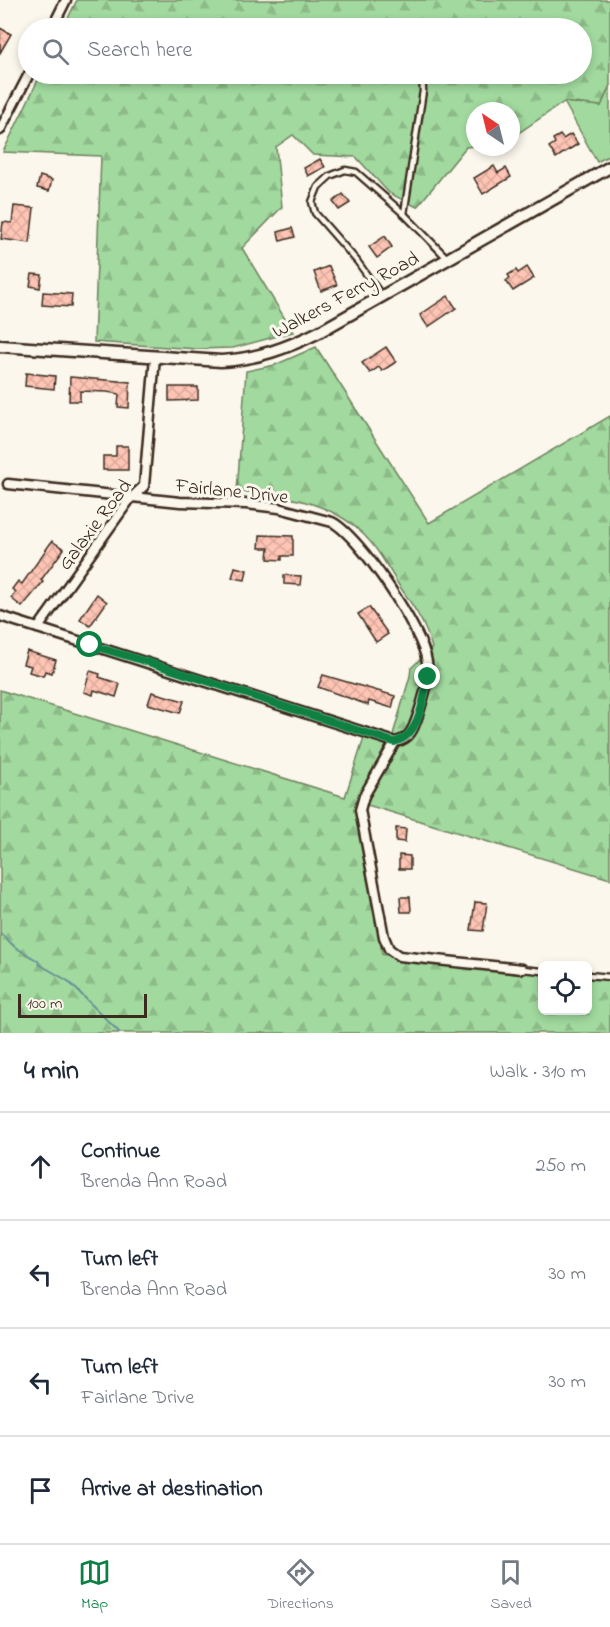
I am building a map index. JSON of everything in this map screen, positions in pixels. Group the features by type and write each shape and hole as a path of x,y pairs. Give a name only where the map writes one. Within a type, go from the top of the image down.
{"street":[{"path":"57,18 66,0"},
{"path":"0,130 24,84"},
{"name":"Walkers Ferry Road","path":"0,346 221,361 256,357 274,352 319,332 610,167"},
{"name":"Galaxie Road","path":"38,628 108,529 142,489 145,481 155,357"},
{"name":"Fairlane Drive","path":"8,484 180,502 246,504 279,508 340,526 364,552 401,604 423,647 428,677 410,735 402,741 394,742 364,796 360,810 384,937 389,949 399,956 522,969"},
{"path":"0,616 394,742"}],"lane":[{"path":"404,214 423,84"},
{"path":"382,297 357,261 315,213 312,202 318,187 330,176 345,170 356,172 404,214 448,259"},
{"path":"522,969 538,971"},
{"path":"592,975 610,977"}],"green space":[{"path":"77,0 610,0 610,85 601,106 564,102 520,132 520,102 466,102 466,147 417,207 389,193 356,157 313,155 293,135 276,147 282,207 242,248 293,332 233,348 197,349 94,342 101,156 3,152 36,84 592,84 592,18 68,18"},
{"path":"610,85 610,155 597,162 564,102 601,106"},
{"path":"316,347 429,523 610,416 610,879 361,803 382,954 448,966 538,971 538,1015 592,1015 592,974 610,975 610,1033 0,1033 0,690 345,797 364,738 390,745 411,668 432,648 422,622 382,558 364,535 351,524 337,514 305,502 237,491 246,371 275,365"}],"building":[{"path":"0,28 11,34 0,53"},
{"path":"571,134 578,144 556,158 549,147 555,143 553,139 560,135 563,139"},
{"path":"320,159 325,167 308,176 304,168"},
{"path":"494,166 498,173 506,168 511,177 483,194 474,178"},
{"path":"40,176 52,180 49,191 37,188"},
{"path":"343,194 350,203 339,210 333,202"},
{"path":"14,206 34,208 30,243 1,239 3,222 12,223"},
{"path":"292,228 295,237 280,241 278,232"},
{"path":"385,236 392,247 377,258 369,247"},
{"path":"329,266 337,285 321,291 314,272"},
{"path":"527,267 534,278 513,291 506,281 510,278 508,275 516,270 518,273"},
{"path":"32,274 42,275 40,288 30,286"},
{"path":"43,292 72,294 71,307 42,305"},
{"path":"448,296 456,308 428,327 420,315"},
{"path":"386,347 396,362 382,371 379,367 370,373 362,363"},
{"path":"26,373 55,376 54,389 25,386"},
{"path":"70,377 130,382 129,408 118,407 119,394 107,392 80,391 80,401 69,401"},
{"path":"169,387 198,387 198,400 169,401"},
{"path":"116,446 128,446 128,470 103,470 103,456 116,456"},
{"path":"260,535 293,536 293,556 282,556 282,560 268,559 269,548 259,548"},
{"path":"52,541 64,549 41,580 43,582 22,607 11,598 16,592 12,589 18,581 22,584"},
{"path":"235,567 247,570 245,580 232,578"},
{"path":"284,575 301,576 300,585 284,584"},
{"path":"97,594 107,602 90,626 80,619"},
{"path":"369,607 388,634 376,642 358,614"},
{"path":"27,651 56,660 52,673 45,671 43,676 29,672 31,666 23,664"},
{"path":"90,671 100,674 99,677 120,684 116,697 94,690 93,695 84,692"},
{"path":"323,675 395,696 392,708 369,701 368,705 318,687"},
{"path":"152,692 184,701 180,713 148,704"},
{"path":"396,828 406,829 405,842 396,841"},
{"path":"399,855 410,856 410,869 399,869"},
{"path":"400,897 410,897 411,912 401,912"},
{"path":"475,902 487,903 483,931 471,930"}],"waterway":[{"path":"0,933 39,964 68,981 120,1033"}],"route":[{"path":"90,645 394,742 402,741 410,735 423,700 428,677"}]}
